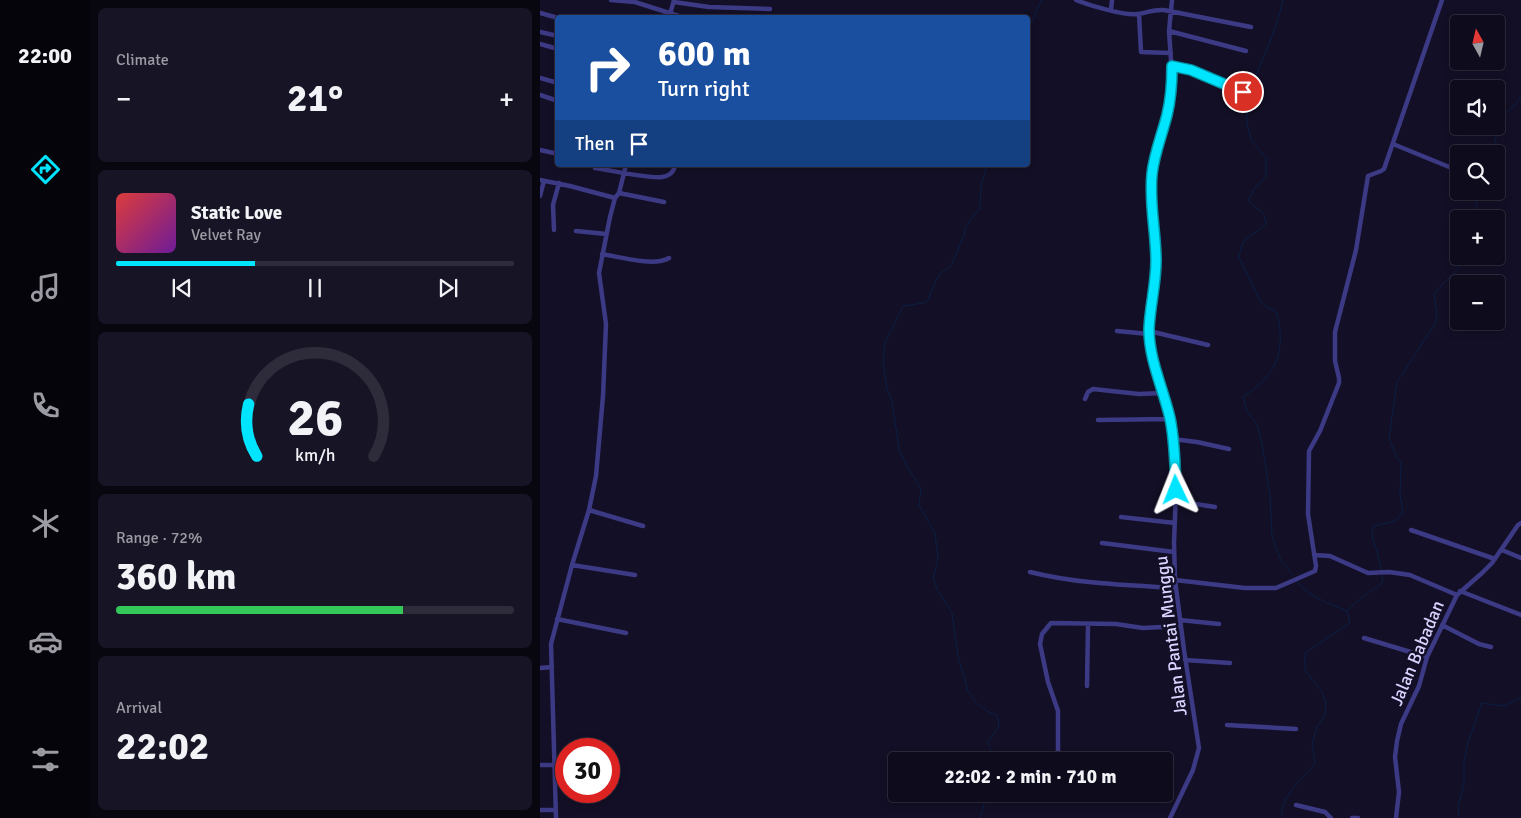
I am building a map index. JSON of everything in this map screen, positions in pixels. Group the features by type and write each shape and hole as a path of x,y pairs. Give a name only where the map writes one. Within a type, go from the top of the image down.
{"street":[{"path":"611,0 636,2 668,15"},
{"path":"1076,0 1091,2 1110,10 1127,13 1139,14 1154,9 1251,27"},
{"path":"1110,10 1112,0"},
{"name":"Jalan Pantai Munggu","path":"1170,818 1193,770 1199,748 1175,580 1176,502 1173,439 1170,419 1152,357 1149,332 1156,264 1152,174 1168,114 1171,93 1172,66 1169,31 1172,0"},
{"path":"1175,580 1245,588 1276,588 1315,571 1316,566 1308,514 1309,451 1320,431 1339,383 1335,361 1335,332 1356,250 1368,176 1383,170 1442,0"},
{"path":"670,15 674,1 695,6 770,9"},
{"path":"540,13 555,17"},
{"path":"1139,14 1142,52 1171,53"},
{"path":"1169,31 1246,51"},
{"path":"540,32 555,35"},
{"path":"540,44 555,48"},
{"path":"1172,66 1191,70 1243,92"},
{"path":"540,78 555,82"},
{"path":"540,95 555,100"},
{"path":"1393,144 1450,167"},
{"path":"540,150 555,153"},
{"path":"556,818 551,642 589,510 596,476 603,396 606,324 600,273 606,234 625,167"},
{"path":"596,168 659,178 670,174 675,167"},
{"path":"540,196 542,180 615,198"},
{"path":"554,230 553,205 559,183"},
{"path":"619,192 664,202"},
{"path":"576,231 606,234"},
{"path":"602,254 653,262 669,258"},
{"path":"1117,330 1149,332 1208,345"},
{"path":"1085,399 1088,392 1093,389 1139,394 1163,393"},
{"path":"1098,420 1170,419"},
{"path":"1173,439 1230,449"},
{"path":"1176,502 1215,507"},
{"path":"589,510 643,526"},
{"path":"1121,518 1175,522"},
{"name":"Jalan Babadan","path":"1396,818 1399,792 1395,757 1397,741 1401,724 1419,686 1427,657 1458,593 1482,574 1521,523"},
{"path":"1411,530 1495,559"},
{"path":"1102,543 1174,552"},
{"path":"1502,550 1521,558"},
{"path":"1314,555 1330,556 1368,573 1389,572 1410,576 1521,615"},
{"path":"572,565 635,575"},
{"path":"1030,572 1059,580 1176,588"},
{"path":"557,619 626,632"},
{"path":"1058,752 1058,711 1048,682 1040,640 1042,634 1053,622 1088,625 1116,624 1143,628 1180,623 1219,624"},
{"path":"1087,686 1088,625"},
{"path":"1442,625 1480,644 1491,647"},
{"path":"1364,638 1427,657"},
{"path":"1185,660 1230,663"},
{"path":"540,668 552,668"},
{"path":"1227,725 1296,729"},
{"path":"540,765 554,765"},
{"path":"1296,805 1326,812 1331,818"},
{"path":"540,810 556,810"},
{"path":"1352,818 1358,818"}],"waterway":[{"path":"1030,25 1041,0"},
{"path":"1283,0 1276,26 1250,91 1247,109 1247,124 1251,140 1266,157 1266,176 1254,189 1248,201 1264,214 1266,224 1243,242 1239,257 1261,303 1277,313 1280,327 1279,351 1271,371 1264,380 1243,397 1247,412 1257,424 1262,444 1270,495 1272,536 1281,561 1293,575"},
{"path":"1496,145 1495,141 1503,116 1516,104 1521,96"},
{"path":"986,167 981,185 980,208 966,226 951,266 942,272 936,280 928,300 924,303 903,306 885,343 883,361 887,389 892,401 899,449 921,489 919,505 935,533 938,559 933,578 938,591 952,613 958,656 968,691 976,703 996,715 998,719 999,727 988,742 991,752"},
{"path":"1476,210 1477,200"},
{"path":"1347,611 1363,596 1381,584 1383,580 1373,537 1374,526 1395,521 1403,512 1400,495 1401,463 1389,438 1397,382 1435,324 1437,315 1434,293 1460,265"},
{"path":"1282,818 1282,810 1288,795 1315,764 1312,744 1317,727 1325,715 1326,703 1322,692 1305,670 1305,653 1350,623 1347,611 1307,592 1297,581"},
{"path":"1459,818 1458,806 1464,785 1464,763 1468,742 1482,703 1504,706 1521,697"},
{"path":"980,818 985,802"}],"route":[{"path":"1176,490 1170,418 1152,357 1150,338 1150,310 1156,264 1152,174 1168,114 1172,66 1191,70 1243,92"}]}
